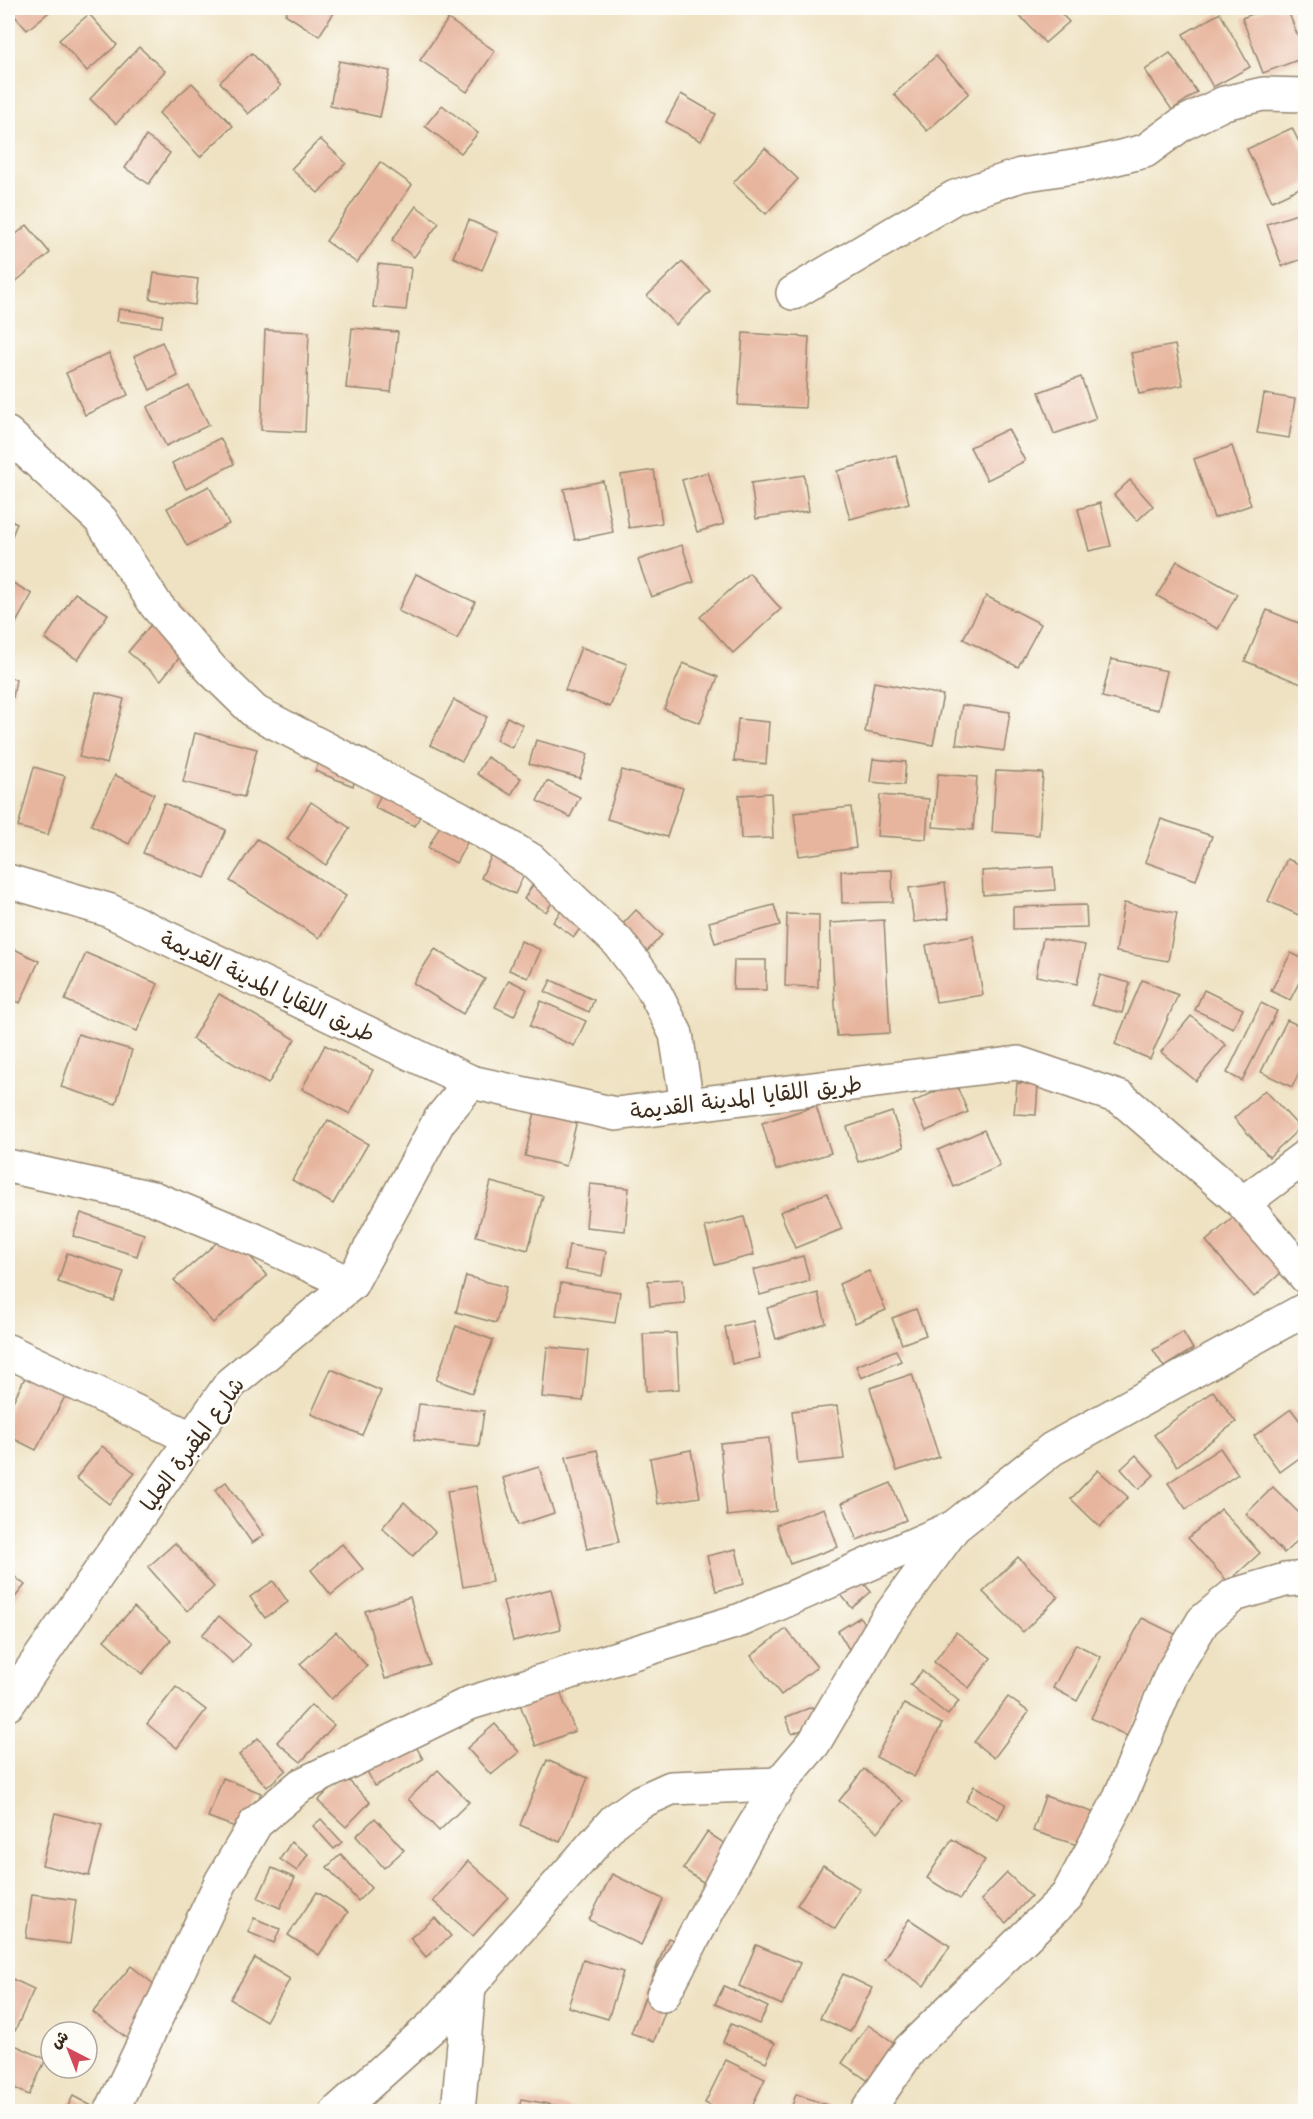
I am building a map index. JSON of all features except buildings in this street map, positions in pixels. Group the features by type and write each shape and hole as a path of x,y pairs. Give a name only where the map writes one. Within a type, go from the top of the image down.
{"street":[{"path":"794,293 955,197 1021,175 1092,164 1145,152 1182,124 1224,103 1263,94 1305,95"},
{"path":"8,434 101,520 156,605 212,670 255,712 460,818 531,860 618,942 652,987 676,1034 687,1104"},
{"name":"طريق اللقايا المدينة القديمة","path":"8,881 108,910 471,1082 616,1114 1018,1063 1121,1098 1243,1203 1305,1277"},
{"name":"شارع المقبرة العليا","path":"8,1704 231,1383 351,1284 440,1121 471,1082"},
{"path":"1243,1203 1305,1156"},
{"path":"8,1166 153,1198 255,1240 351,1284"},
{"path":"111,2112 221,1882 256,1823 301,1785 470,1703 741,1620 954,1527 1052,1449 1305,1309"},
{"path":"8,1351 193,1439"},
{"path":"663,1995 746,1839 779,1784 814,1743 885,1622 954,1527"},
{"path":"867,2112 910,2049 1066,1896 1118,1802 1172,1673 1203,1621 1234,1595 1285,1580 1305,1578"},
{"path":"337,2112 437,2022 615,1820 640,1802 671,1788 779,1784"},
{"path":"458,2112 469,1987"}]}
